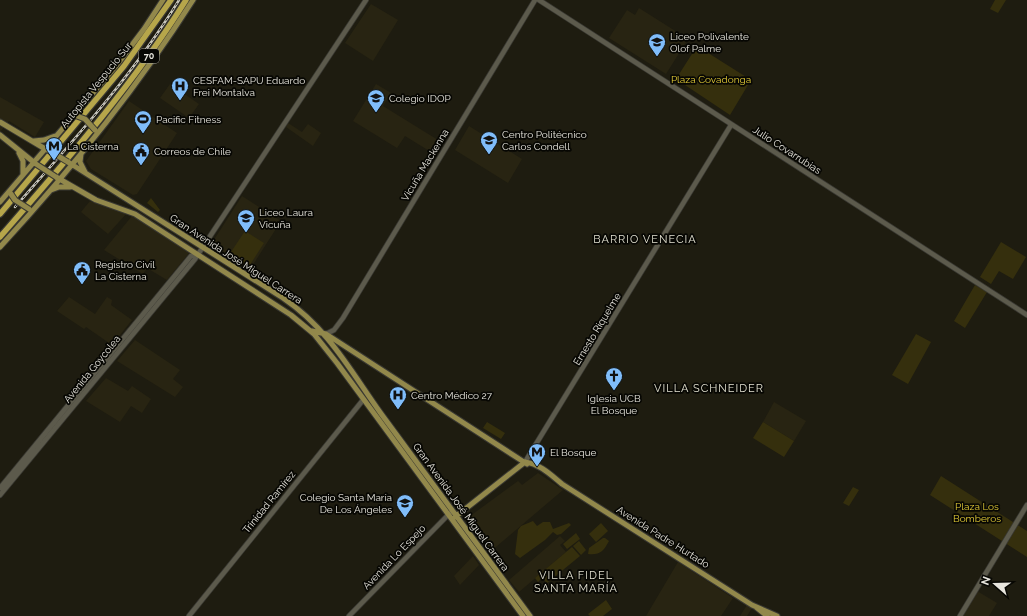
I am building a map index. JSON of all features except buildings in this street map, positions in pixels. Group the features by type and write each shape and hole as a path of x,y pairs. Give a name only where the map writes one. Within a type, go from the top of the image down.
{"highway":[{"name":"Autopista Vespucio Sur","path":"0,214 124,66 171,0"},
{"name":"70","path":"0,237 122,91 159,41 186,0"}],"main road":[{"path":"0,202 11,192 23,175 35,164 56,136 128,50 163,0"},
{"path":"0,247 50,190 57,178 81,154 95,137 155,58 193,0"},
{"path":"74,116 85,119 95,130 95,137"},
{"name":"Gran Avenida José Miguel Carrera","path":"0,122 47,149 290,302 326,334 372,400 530,616"},
{"name":"Gran Avenida José Miguel Carrera","path":"0,135 35,164 71,187 96,200 135,214 291,315 309,330 324,346 522,616"},
{"path":"32,141 44,140 56,136"},
{"path":"16,149 23,161 23,175"},
{"path":"81,154 81,164 87,174"},
{"path":"50,190 59,187 71,187"},
{"path":"11,192 15,200 29,209 35,208"},
{"path":"309,330 326,334"},
{"name":"Avenida Padre Hurtado","path":"326,334 525,462 532,463 549,473 560,482 756,607 767,616"},
{"path":"363,400 372,400"},
{"name":"Ernesto Riquelme","path":"452,520 525,462"},
{"name":"Avenida Padre Hurtado","path":"756,607 777,616"}],"street":[{"name":"Avenida Goycolea","path":"0,495 195,258 366,0"},
{"name":"Vicuña Mackenna","path":"326,334 334,330 343,318 535,0"},
{"name":"Julio Covarrubias","path":"539,0 1027,315"},
{"name":"Ernesto Riquelme","path":"525,462 731,125"},
{"name":"Avenida Goycolea","path":"0,488 191,256 197,254"},
{"name":"Trinidad Ramírez","path":"189,616 363,400"},
{"path":"960,616 1027,505"},
{"name":"Avenida Lo Espejo","path":"349,616 453,510"}],"shaded area":[{"path":"371,4 398,20 373,61 345,43"},
{"name":"Liceo Polivalente Olof Palme","path":"639,8 688,39 666,74 609,38 627,10 635,15"},
{"name":"CESFAM-SAPU Eduardo Frei Montalva","path":"170,84 199,104 189,118 160,98"},
{"name":"Colegio IDOP","path":"376,84 391,93 383,106 438,140 431,152 405,136 397,148 353,121"},
{"path":"0,97 44,122 35,137 9,121 0,132"},
{"path":"129,101 177,133 137,194 133,195 91,169 86,161"},
{"path":"288,123 302,132 308,124 321,133 313,146 286,127"},
{"name":"Centro Politécnico Carlos Condell","path":"469,126 522,159 508,183 455,150"},
{"name":"Liceo Laura Vicuña","path":"242,196 281,221 249,271 210,246"},
{"path":"90,201 127,213 108,234 81,212"},
{"path":"132,216 190,252 167,280 147,268 143,274 104,250"},
{"path":"69,297 95,314 107,297 112,300 111,305 132,320 112,345 86,327 84,329 57,311"},
{"path":"135,340 180,370 173,379 183,387 175,397 117,361"},
{"path":"106,378 128,391 132,386 151,399 142,413 131,406 120,422 86,401"},
{"path":"774,402 806,421 794,441 763,422"},
{"path":"538,473 563,490 490,552 466,519 518,481 522,485"},
{"path":"560,536 565,541 560,545 566,552 519,592 509,580"},
{"path":"473,556 479,565 460,585 454,576"},
{"path":"678,562 733,598 721,616 646,616"},
{"path":"977,591 997,603 989,616 962,616"},
{"path":"747,605 752,608 747,616 740,616"}],"green space":[{"path":"995,0 1006,0 998,13 990,9"},
{"name":"Plaza Covadonga","path":"697,46 751,80 730,115 676,79"},
{"path":"151,198 160,210 158,212 147,203"},
{"path":"245,231 264,243 248,268 229,255"},
{"path":"1001,242 1026,257 1013,279 999,271 991,284 980,277"},
{"path":"975,285 987,292 965,328 954,321"},
{"path":"916,334 931,342 908,384 892,375"},
{"path":"487,422 505,433 501,439 483,428"},
{"path":"763,422 794,441 784,457 753,438"},
{"name":"Plaza Los Bomberos","path":"941,476 1027,531 1027,557 930,495"},
{"path":"853,487 859,490 849,506 843,503"},
{"path":"533,521 537,526 543,522 550,522 553,529 569,523 571,525 561,534 557,535 553,532 545,540 520,558 515,554 518,530 521,526"},
{"path":"601,523 608,531 596,542 589,534"},
{"path":"576,533 580,539 567,549 563,544"},
{"path":"603,538 609,541 605,548 596,554 588,554 589,548"},
{"path":"579,541 586,550 581,555 573,546"},
{"path":"572,547 580,556 547,583 542,578 538,582 535,578"},
{"path":"606,600 612,609 603,616 590,616 588,614"}],"railway":[{"path":"15,207 102,107 142,55 179,0"}],"place":[{"name":"Liceo Polivalente Olof Palme","path":"657,57"},
{"name":"CESFAM-SAPU Eduardo Frei Montalva","path":"180,101"},
{"name":"Colegio IDOP","path":"376,113"},
{"name":"Pacific Fitness","path":"143,134"},
{"name":"Centro Politécnico Carlos Condell","path":"489,155"},
{"name":"La Cisterna","path":"54,161"},
{"name":"Correos de Chile","path":"141,166"},
{"name":"Liceo Laura Vicuña","path":"246,233"},
{"name":"Registro Civil La Cisterna","path":"82,285"},
{"name":"Iglesia UCB El Bosque","path":"614,391"},
{"name":"Centro Médico 27","path":"398,410"},
{"name":"El Bosque","path":"537,467"},
{"name":"Colegio Santa María De Los Ángeles","path":"405,518"}],"district":[{"name":"BARRIO VENECIA","path":"645,239"},
{"name":"VILLA SCHNEIDER","path":"709,388"},
{"name":"VILLA FIDEL SANTA MARÍA","path":"576,581"}]}
